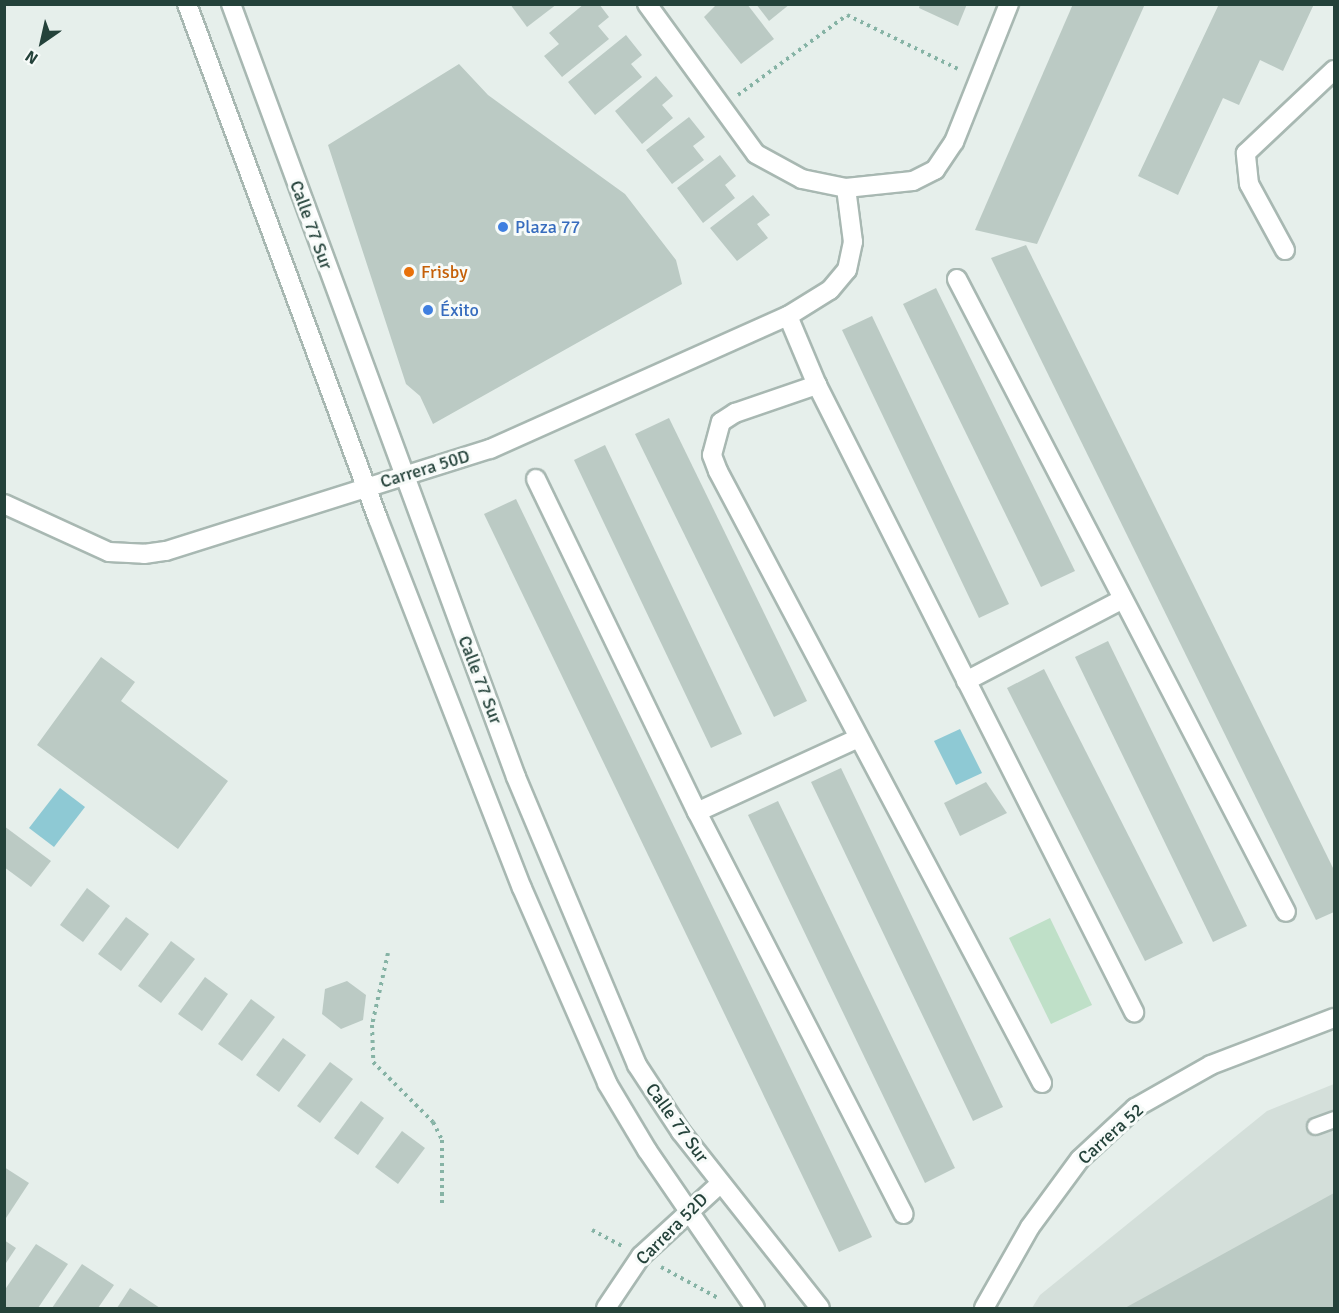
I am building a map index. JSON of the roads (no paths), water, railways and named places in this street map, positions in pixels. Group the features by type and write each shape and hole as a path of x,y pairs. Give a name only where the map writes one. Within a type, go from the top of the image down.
{"street":[{"name":"Calle 77 Sur","path":"188,4 366,487 522,888 607,1083 688,1210 755,1308"},
{"name":"Calle 77 Sur","path":"231,4 516,777 637,1065 721,1183 820,1308"},
{"path":"647,4 720,108 756,154 780,170 846,188 913,181 935,170 954,142 981,80 1009,4"},
{"path":"1284,250 1249,184 1246,153 1335,70"},
{"name":"Carrera 50D","path":"4,504 109,552 144,554 166,551 490,449 788,316 830,290 847,270 853,242 846,188"},
{"path":"957,279 1067,484 1121,600 1286,912"},
{"path":"788,316 817,385 1134,1012"},
{"path":"817,385 735,413 721,422 712,454 1042,1083"},
{"path":"536,479 698,812 904,1214"},
{"path":"966,681 1121,600"},
{"path":"698,812 859,738"},
{"name":"Carrera 52","path":"984,1308 1030,1227 1080,1159 1135,1108 1211,1065 1335,1018"},
{"name":"Carrera 52D","path":"606,1308 641,1256 688,1210 721,1183"}],"lane":[{"path":"1315,1126 1335,1119"}],"water":[{"path":"960,729 982,773 956,785 934,741"},
{"path":"60,788 85,807 54,847 29,828"}],"place":[{"name":"Plaza 77","path":"503,227"},
{"name":"Frisby","path":"409,272"},
{"name":"Éxito","path":"428,310"}]}
